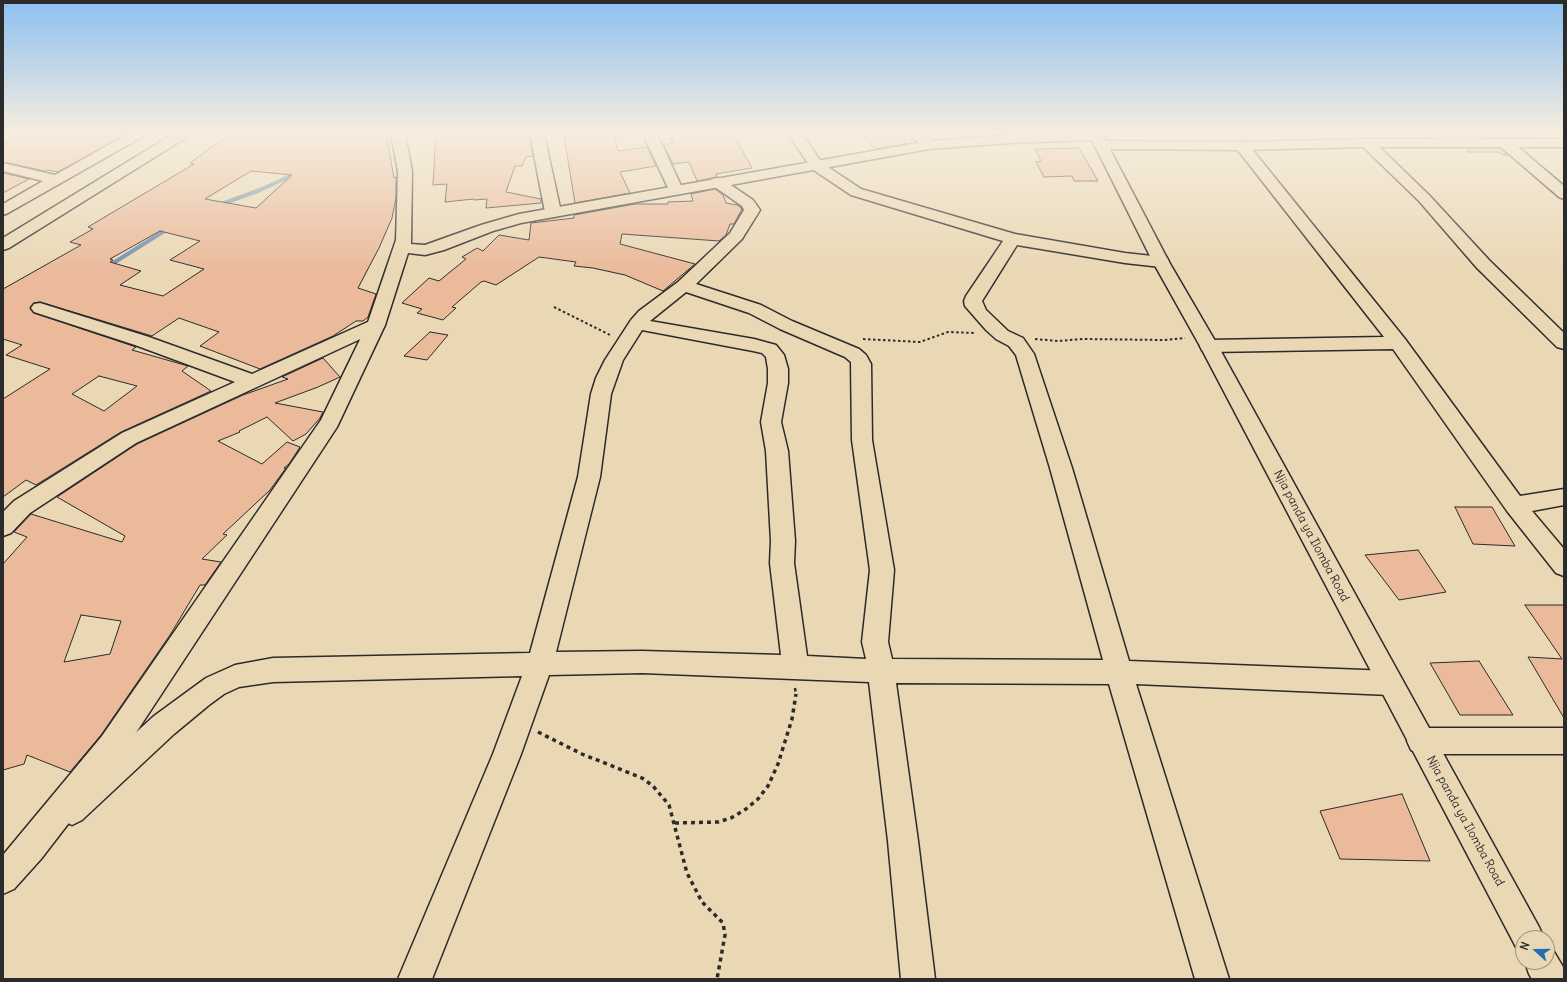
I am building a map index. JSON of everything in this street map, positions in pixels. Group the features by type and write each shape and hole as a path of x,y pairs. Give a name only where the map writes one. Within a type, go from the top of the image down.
{"main road":[{"path":"3,210 53,180"},
{"path":"3,245 108,180"},
{"path":"3,878 30,848 112,745 330,422 376,325 402,248 405,180"},
{"path":"546,180 553,212"},
{"path":"671,180 676,190"},
{"path":"402,248 425,250 438,247 502,223 553,212 730,180"},
{"path":"837,180 856,192 1013,239 1125,258 1161,262"},
{"name":"Njia panda ya Ilomba Road","path":"1119,180 1161,262 1206,342 1524,930"},
{"path":"1269,180 1398,343 1515,506 1564,566"},
{"path":"1405,180 1424,198 1483,264 1564,343"},
{"path":"1548,180 1564,194"},
{"path":"415,979 451,894 519,723 540,664 589,477 601,394 606,378 631,333 646,315 684,286 736,236 752,210 748,203 717,182"},
{"path":"1013,239 973,301 980,314 1025,354 1061,468 1119,672 1212,979"},
{"path":"684,286 755,310 852,353 858,359 862,370 862,440 882,570 881,592 874,635 881,671 918,979"},
{"path":"40,308 142,341 252,381"},
{"path":"3,527 12,504 129,438 376,325"},
{"path":"631,333 754,345 769,349 775,355 778,368 778,383 771,422 777,451 783,541 782,563 789,611 794,667"},
{"path":"1206,342 1398,343"},
{"path":"1515,506 1564,496"},
{"path":"30,848 186,706 215,686 235,677 250,673 273,670 642,662 881,671 1119,672 1390,684"},
{"path":"1421,740 1564,741"},
{"path":"1546,970 1551,979"}],"path":[{"path":"554,307 631,333"},
{"path":"864,339 920,342 951,331 1009,339 1058,341 1082,339 1165,340 1206,342"},
{"path":"676,823 713,822 730,818 746,809 758,799 768,786 778,764 792,718 796,698 794,667"},
{"path":"519,723 582,754 642,778 653,786 669,805 676,823 687,872 694,888 702,902 723,923 725,935 717,979"}],"building":[{"path":"3,180 27,180 3,193"},
{"path":"167,180 236,180 205,199 256,208 287,180 396,180 396,198 392,218 379,248 358,288 376,294 368,317 363,321 356,321 333,336 260,369 200,346 219,332 179,318 152,336 40,302 34,303 30,308 34,313 136,347 132,350 188,366 182,371 211,391 121,432 36,485 26,480 3,497 3,399 50,369 6,355 22,345 3,339 3,289 81,245 70,242 93,229 88,227","holes":["160,231 200,241 170,260 204,269 163,296 120,285 141,271 110,262 113,260 110,259","99,376 137,386 104,411 72,394"]},
{"path":"433,180 510,180 506,192 541,199 541,203 486,208 487,199 445,202 447,184 433,185"},
{"path":"571,180 624,180 630,193 575,203"},
{"path":"1074,180 1098,181 1074,181"},
{"path":"715,189 723,195 726,203 737,205 742,209 734,224 730,224 726,235 719,241 622,234 620,244 695,264 663,291 625,275 593,268 574,266 576,262 539,257 496,285 484,281 481,282 452,307 456,308 443,320 417,313 422,309 402,303 429,278 439,281 466,259 462,257 477,248 483,251 499,235 529,240 531,223 574,218 574,215 635,204 668,204 668,202 693,201 691,194"},
{"path":"430,332 448,335 427,360 404,356"},
{"path":"323,358 340,377 275,403 323,412 320,418 306,434 293,441 267,417 239,431 240,432 218,441 262,464 287,442 300,447 270,490 223,534 227,535 202,559 221,562 205,585 200,585 170,635 101,735 70,772 27,755 24,764 3,770 3,564 27,537 14,532 31,514 122,542 125,536 57,497 137,444 243,395 288,379 282,377","holes":["81,615 121,621 110,654 64,662"]},
{"path":"1455,507 1492,507 1515,546 1473,544"},
{"path":"1418,550 1446,592 1399,600 1365,555"},
{"path":"1525,605 1564,605 1564,718 1528,657 1562,659"},
{"path":"1479,661 1513,715 1460,715 1430,663"},
{"path":"1402,794 1430,861 1340,859 1320,811"}],"waterway":[{"path":"219,205 260,190 282,180"},
{"path":"107,267 169,228"}]}
